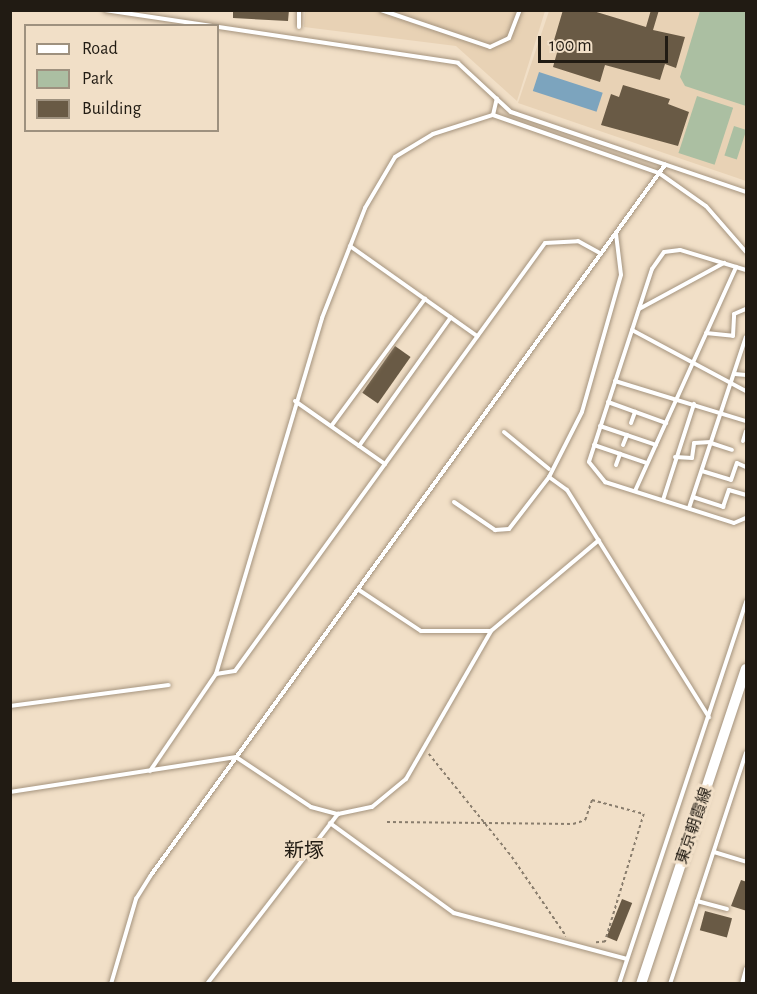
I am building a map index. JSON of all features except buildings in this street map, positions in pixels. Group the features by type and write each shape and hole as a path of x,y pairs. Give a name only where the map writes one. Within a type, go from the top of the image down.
{"main road":[{"name":"東京朝霞線","path":"641,984 747,669"}],"lane":[{"path":"105,10 198,24"},
{"path":"299,10 299,27"},
{"path":"381,10 490,47 509,38 519,10"},
{"path":"219,27 458,63 511,112 747,192"},
{"path":"493,115 497,98"},
{"path":"150,771 216,674 295,400 365,208 395,157 433,134 493,115 659,173 706,206 747,252"},
{"path":"111,984 136,899 236,757 665,165"},
{"path":"454,502 495,530 509,529 549,477 549,469 585,400 621,275 616,234"},
{"path":"216,674 236,671 545,243 578,241 601,254"},
{"path":"350,246 477,336"},
{"path":"747,270 680,250 664,252 652,269 638,309 594,445 592,471 635,491 734,523 747,518"},
{"path":"638,309 724,263"},
{"path":"635,491 736,267"},
{"path":"332,425 425,299"},
{"path":"706,333 733,336 734,314 747,309"},
{"path":"359,446 451,317"},
{"path":"632,330 747,392"},
{"path":"689,508 747,337"},
{"path":"735,374 747,375"},
{"path":"615,381 747,421"},
{"path":"295,400 385,464"},
{"path":"608,402 666,423"},
{"path":"663,500 694,404"},
{"path":"631,423 635,412"},
{"path":"600,426 656,445"},
{"path":"743,441 747,431"},
{"path":"504,432 549,469"},
{"path":"623,445 627,435"},
{"path":"675,457 692,458 694,443 711,442 732,450"},
{"path":"594,445 648,463"},
{"path":"616,465 620,454"},
{"path":"702,471 731,480 737,463 747,467"},
{"path":"549,477 567,490 709,717"},
{"path":"693,498 723,507 729,490 747,495"},
{"path":"207,984 338,814 385,800 423,750 490,631 599,540"},
{"path":"359,590 421,631 490,631"},
{"path":"619,984 747,602"},
{"path":"10,706 169,685"},
{"path":"670,984 747,753"},
{"path":"10,792 236,757 300,801 338,814"},
{"path":"330,823 454,913 627,959"},
{"path":"714,852 747,862"},
{"path":"697,901 727,909"},
{"path":"742,984 747,969"}],"path":[{"path":"387,822 483,823 573,824 585,820 592,800 644,814 605,942 572,945 483,823 439,760 423,750"}],"shaded area":[{"path":"305,11 545,11 517,101 456,46 304,27"},
{"path":"549,11 746,11 746,181 518,103"}],"green space":[{"path":"700,11 746,11 746,106 685,86 680,77"},
{"path":"697,96 733,108 715,165 678,153"},
{"path":"734,126 746,130 737,159 724,155"}],"water":[{"path":"539,72 603,93 597,112 533,91"}],"district":[{"name":"新塚","path":"304,851"}]}
